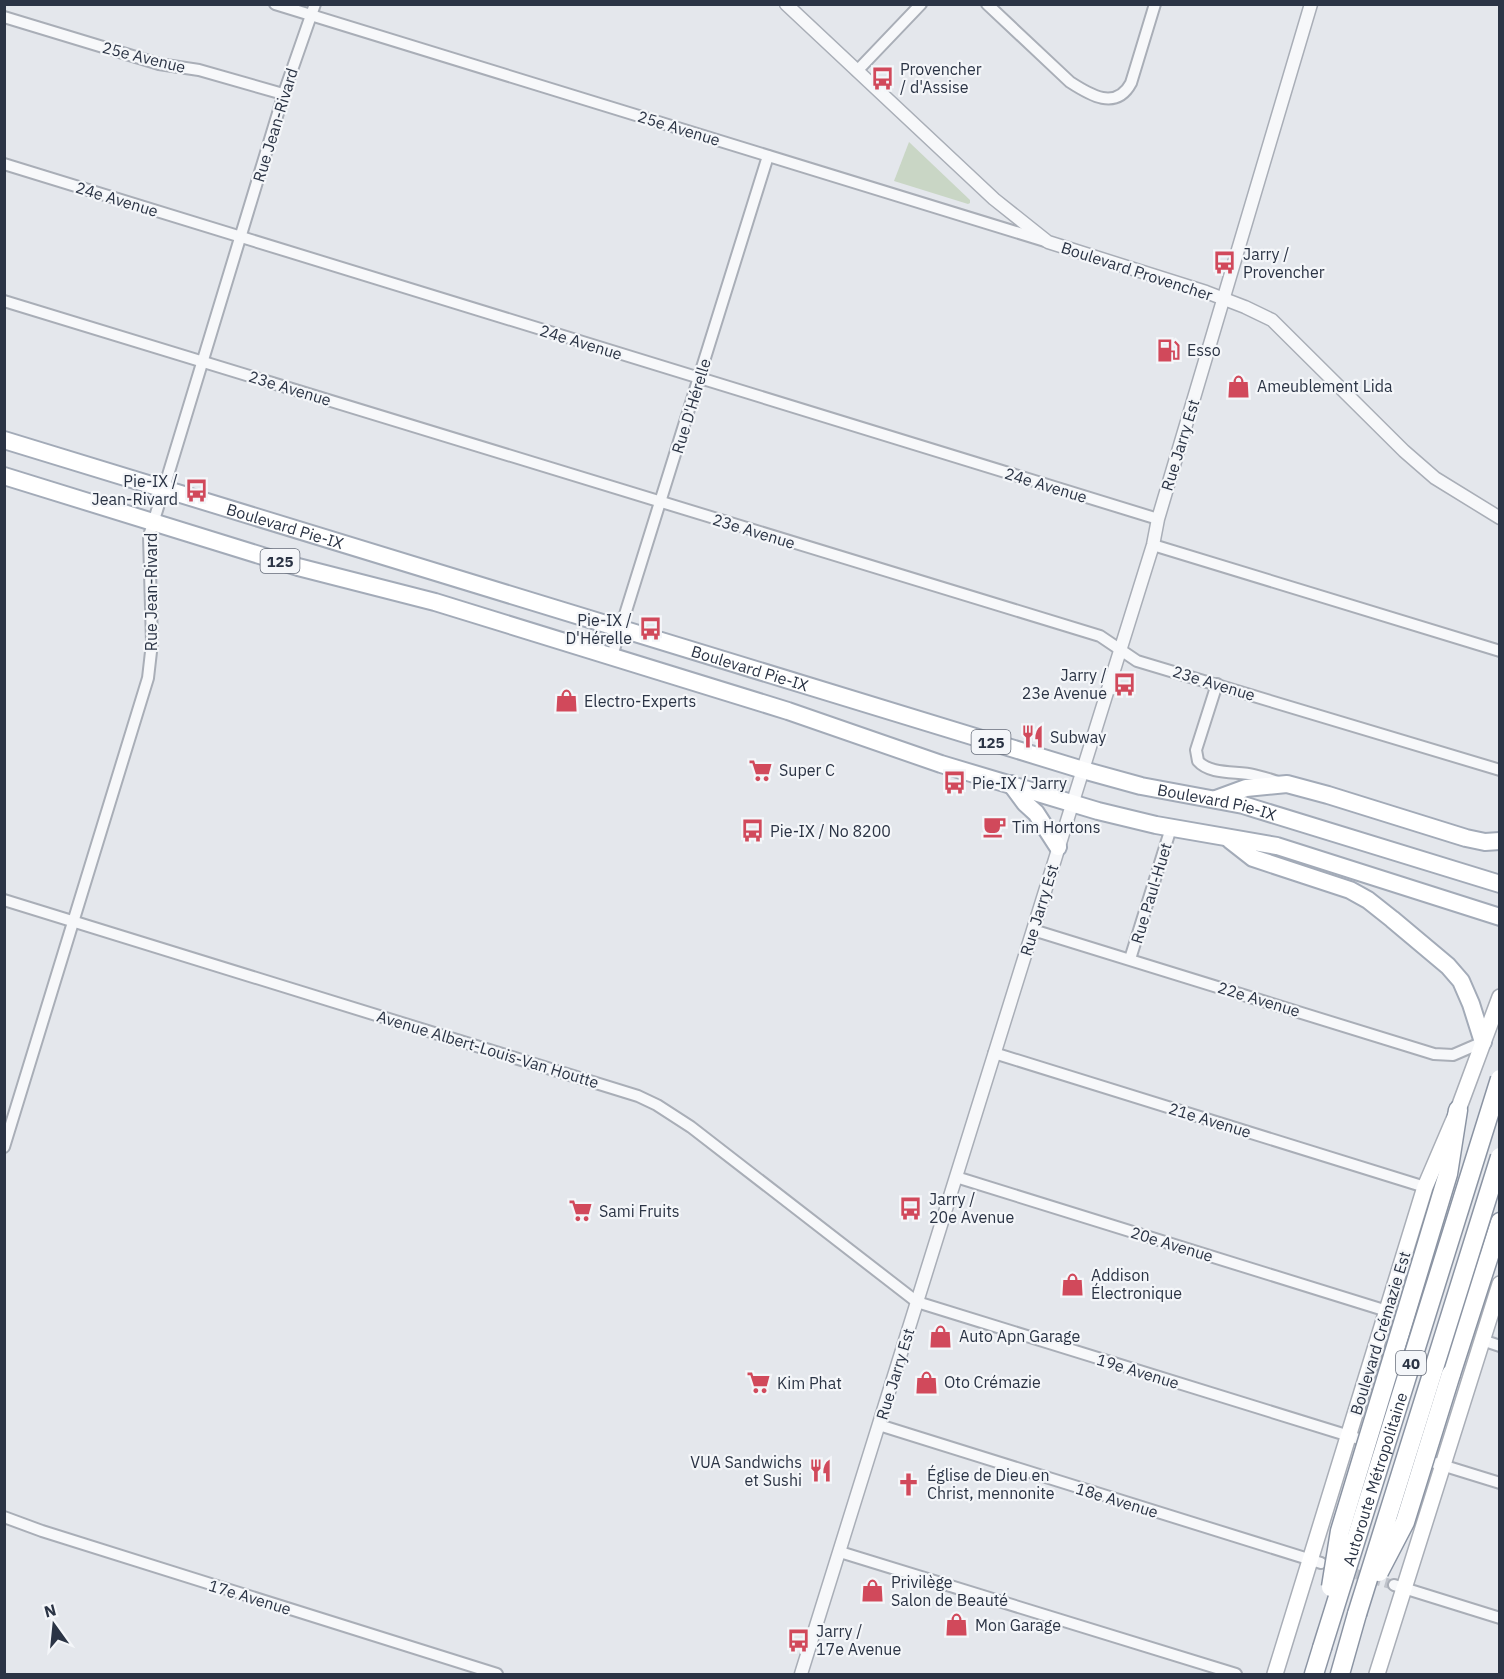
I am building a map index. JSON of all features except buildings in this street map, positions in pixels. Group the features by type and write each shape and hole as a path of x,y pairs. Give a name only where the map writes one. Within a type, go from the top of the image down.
{"highway":[{"name":"Autoroute Métropolitaine","path":"1314,1674 1500,1079"},
{"path":"1322,1648 1340,1531 1448,1174 1458,1110"},
{"name":"Autoroute Métropolitaine","path":"1340,1674 1500,1157"},
{"path":"1358,1614 1405,1522 1500,1222"}],"main road":[{"name":"Boulevard Pie-IX","path":"4,440 1083,770 1141,786 1252,807 1500,884"},
{"name":"Boulevard Pie-IX","path":"4,476 298,567 435,602 612,656 788,711 942,764 1098,811 1171,828 1276,846 1500,917"},
{"path":"1011,784 1025,803 1036,813 1058,847"},
{"path":"1216,799 1246,788 1287,784 1466,838 1485,842 1500,841"},
{"path":"1227,837 1253,858 1350,890 1368,900 1392,919 1441,959 1461,981 1483,1042"},
{"name":"Boulevard Crémazie Est","path":"1275,1674 1316,1562 1425,1188 1458,1110 1500,997"},
{"path":"1377,1674 1399,1587 1438,1464 1500,1284"}],"street":[{"name":"25e Avenue","path":"275,4 313,9 768,156 1048,242"},
{"name":"Boulevard Provencher","path":"786,4 994,200 1048,242 1224,299 1272,320 1404,451 1436,478 1500,518"},
{"path":"857,71 921,4"},
{"path":"987,4 1070,82 1093,96 1106,99 1117,98 1126,92 1131,83 1155,4"},
{"name":"Rue Jarry Est","path":"801,1674 1153,544 1158,519 1311,4"},
{"name":"Rue Jean-Rivard","path":"4,1147 150,668 152,624 149,541 152,522 164,489 283,94 313,9"},
{"name":"25e Avenue","path":"4,17 159,64 199,70 283,94"},
{"name":"Rue D'Hérelle","path":"612,656 768,156"},
{"name":"24e Avenue","path":"4,164 1158,519"},
{"name":"23e Avenue","path":"4,301 1095,634 1137,661 1500,770"},
{"path":"1153,544 1500,651"},
{"path":"1217,684 1196,750 1197,761 1211,769 1253,775 1287,784"},
{"name":"Rue Paul-Huet","path":"1130,959 1171,828"},
{"name":"Avenue Albert-Louis-Van Houtte","path":"4,900 638,1096 692,1126 917,1302"},
{"name":"22e Avenue","path":"1033,930 1434,1054 1453,1055 1483,1042"},
{"name":"21e Avenue","path":"994,1053 1425,1188"},
{"name":"20e Avenue","path":"956,1177 1388,1311"},
{"name":"19e Avenue","path":"917,1302 1354,1437"},
{"path":"1482,1340 1500,1346"},
{"name":"18e Avenue","path":"879,1425 1316,1562"},
{"path":"1438,1464 1500,1483"},
{"name":"17e Avenue","path":"4,1517 42,1531 497,1674"},
{"path":"840,1552 1236,1674"},
{"path":"1399,1587 1500,1618"}],"green space":[{"path":"909,142 970,200 970,203 894,181"}],"tunnel":[{"path":"1342,1570 1394,1585"}],"place":[{"name":"Provencher / d'Assise","path":"882,78"},
{"name":"Jarry / Provencher","path":"1225,263"},
{"name":"Esso","path":"1169,350"},
{"name":"Ameublement Lida","path":"1239,386"},
{"name":"Pie-IX / Jean-Rivard","path":"196,490"},
{"name":"Pie-IX / D'Hérelle","path":"650,629"},
{"name":"Jarry / 23e Avenue","path":"1125,684"},
{"name":"Electro-Experts","path":"566,701"},
{"name":"Subway","path":"1032,737"},
{"name":"Super C","path":"761,770"},
{"name":"Pie-IX / Jarry","path":"954,783"},
{"name":"Tim Hortons","path":"994,827"},
{"name":"Pie-IX / No 8200","path":"752,831"},
{"name":"Jarry / 20e Avenue","path":"911,1208"},
{"name":"Sami Fruits","path":"581,1211"},
{"name":"Addison Électronique","path":"1073,1284"},
{"name":"Auto Apn Garage","path":"941,1336"},
{"name":"Oto Crémazie","path":"926,1382"},
{"name":"Kim Phat","path":"759,1383"},
{"name":"VUA Sandwichs et Sushi","path":"820,1471"},
{"name":"Église de Dieu en Christ, mennonite","path":"909,1484"},
{"name":"Privilège Salon de Beauté","path":"873,1591"},
{"name":"Mon Garage","path":"957,1625"},
{"name":"Jarry / 17e Avenue","path":"798,1640"}]}
